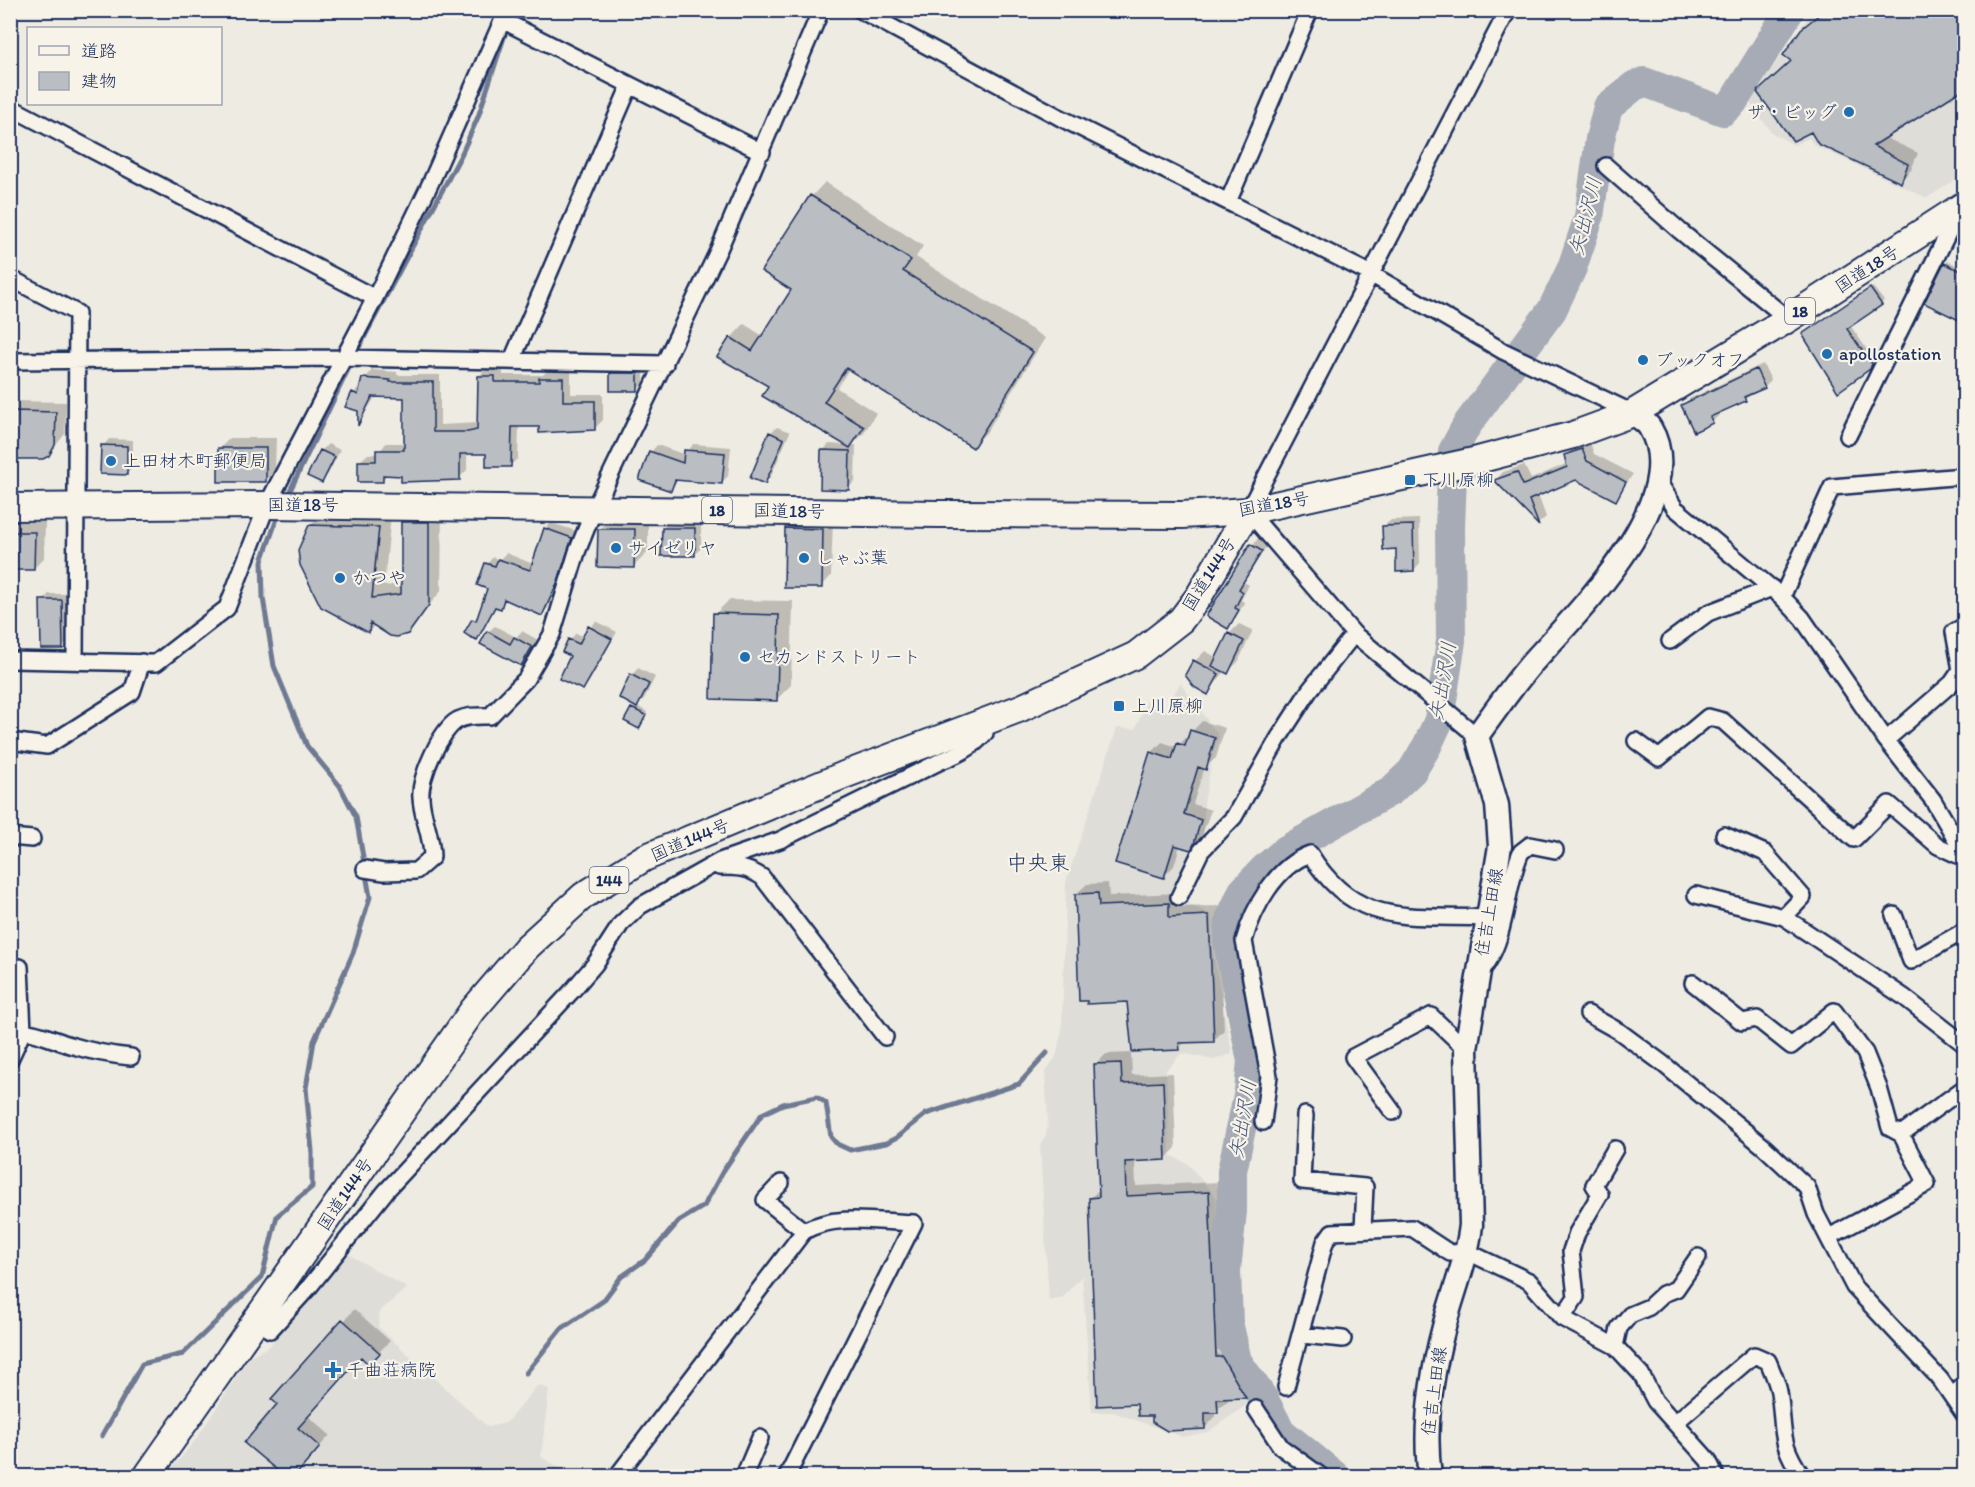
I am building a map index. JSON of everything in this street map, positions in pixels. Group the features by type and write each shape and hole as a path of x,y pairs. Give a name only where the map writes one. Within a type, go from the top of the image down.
{"highway":[{"name":"国道18号","path":"10,507 267,505 595,507 938,514 1182,515 1248,510 1474,462 1573,435 1633,413 1788,319 1950,229 1965,205"},
{"name":"国道144号","path":"147,1476 257,1323 473,1010 527,947 583,896 644,858 844,775 983,723 1120,664 1158,639 1180,620 1199,596 1248,510"}],"main road":[{"path":"1477,736 1510,690 1622,559 1645,517 1661,466 1659,449 1650,428 1633,413"},
{"name":"住吉上田線","path":"1430,1476 1426,1450 1437,1357 1468,1252 1472,1225 1466,1049 1500,846 1497,805 1477,736"}],"street":[{"path":"365,869 384,872 416,871 432,856 432,839 420,798 422,777 435,750 456,721 470,716 490,716 525,679 552,634 577,552 595,507 665,364 762,152 821,10"},
{"path":"860,10 1059,117 1369,273 1503,351 1633,413"},
{"path":"1228,202 1310,10"},
{"path":"1477,736 1354,634 1248,510 1369,273 1508,10"},
{"path":"10,660 156,663 227,608 267,505 375,298 431,182 504,15 630,85 762,152"},
{"path":"512,360 630,85"},
{"path":"10,106 375,298"},
{"path":"1606,166 1680,231 1788,319"},
{"path":"1848,436 1950,229"},
{"path":"10,278 77,313 75,661"},
{"path":"10,361 344,358 665,364"},
{"path":"1670,641 1708,613 1777,592 1832,487 1965,476"},
{"path":"1658,481 1675,508 1777,592 1802,618 1886,740 1933,800 1965,853"},
{"path":"1886,740 1952,683 1961,670 1954,632 1965,626"},
{"path":"1179,897 1202,851 1234,817 1278,739 1309,691 1354,634"},
{"path":"10,741 47,746 132,693 142,662"},
{"path":"1636,741 1659,758 1708,717 1724,721 1854,840 1889,804 1938,846 1965,858"},
{"path":"257,1323 270,1330 310,1286 386,1191 571,992 595,964 621,924 640,906 710,868 780,840 940,761 961,754 985,733 983,723"},
{"path":"1724,835 1765,853 1803,897 1784,917"},
{"path":"10,837 32,839"},
{"path":"1480,966 1486,966 1492,956 1518,859 1525,847 1530,845 1555,850"},
{"path":"1263,1122 1269,1076 1244,941 1247,928 1284,869 1297,859 1310,854 1322,873 1348,899 1378,913 1491,910 1500,901 1516,870"},
{"path":"710,868 741,867 750,869 762,877 885,1037"},
{"path":"1696,895 1784,917 1904,997 1965,1044"},
{"path":"1894,915 1911,961 1965,931"},
{"path":"10,1059 23,1031 20,967"},
{"path":"1693,983 1742,1022 1757,1019 1791,1046 1834,1011 1865,1053 1879,1088 1890,1128 1901,1134 1927,1184 1829,1237"},
{"path":"1588,1014 1620,1032 1662,1063 1763,1146 1807,1187 1816,1214 1854,1287 1940,1379 1965,1413"},
{"path":"1393,1112 1353,1057 1431,1016 1466,1049"},
{"path":"23,1031 37,1032 68,1044 111,1055 131,1057"},
{"path":"1901,1134 1965,1088"},
{"path":"1305,1115 1302,1181 1365,1187 1363,1229"},
{"path":"1562,1318 1576,1297 1571,1251 1577,1233 1600,1194 1594,1185 1615,1149"},
{"path":"781,1183 765,1200 804,1231"},
{"path":"617,1476 804,1231 817,1224 833,1220 914,1223 787,1476"},
{"path":"1286,1387 1302,1335 1325,1242 1332,1232 1412,1228 1450,1253 1468,1252 1529,1281 1562,1318 1615,1346 1641,1374 1655,1401 1708,1460 1716,1476"},
{"path":"1615,1346 1619,1328 1630,1316 1649,1307 1663,1294 1676,1289 1698,1257"},
{"path":"1302,1335 1343,1339"},
{"path":"1676,1422 1754,1354 1768,1361 1778,1390 1782,1439 1791,1460 1802,1476"},
{"path":"1952,1396 1965,1385"},
{"path":"1256,1409 1281,1447 1321,1476"},
{"path":"744,1476 760,1438"}],"shaded area":[{"name":"ザ・ビッグ","path":"1812,11 1964,11 1964,174 1927,198 1814,145 1809,138 1794,145 1772,133 1749,102"},
{"path":"1180,683 1219,736 1213,754 1204,803 1204,841 1174,897 1212,915 1211,941 1232,1054 1213,1060 1182,1053 1166,1070 1170,1155 1188,1164 1216,1197 1221,1324 1229,1363 1253,1400 1208,1432 1183,1437 1113,1412 1092,1412 1082,1276 1062,1298 1049,1301 1040,1145 1046,1135 1048,1121 1045,1072 1056,1057 1062,1029 1066,882 1117,728 1135,729 1147,701 1166,710"},
{"name":"千曲荘病院","path":"348,1254 407,1288 380,1311 378,1327 488,1427 506,1423 538,1385 549,1389 541,1457 575,1476 166,1476 197,1438 250,1356 270,1346 286,1319"}],"building":[{"name":"ザ・ビッグ","path":"1825,10 1965,10 1965,88 1873,146 1908,164 1901,183 1818,144 1811,132 1793,141 1757,92 1791,61 1783,55 1801,29"},
{"path":"810,195 911,260 903,271 1033,352 973,448 846,368 824,402 864,427 850,448 762,396 768,386 717,357 730,337 752,351 791,290 761,271"},
{"path":"1944,263 1965,273 1965,323 1924,303"},
{"path":"1870,288 1882,305 1847,329 1872,364 1870,369 1838,392 1802,334"},
{"path":"1756,369 1765,388 1744,397 1746,401 1710,417 1713,423 1694,432 1681,405"},
{"path":"610,373 638,373 638,391 610,391"},
{"path":"478,376 495,376 495,382 539,382 539,378 563,378 563,401 595,401 595,430 539,433 539,427 512,427 511,467 486,467 486,454 460,454 460,480 401,482 401,476 383,475 383,482 358,482 358,461 376,461 376,450 404,450 404,398 372,397 358,426 358,411 345,407 352,392 358,395 362,378 390,380 390,382 433,382 433,432 468,432 477,430"},
{"path":"12,411 56,412 55,445 49,456 43,459 11,459"},
{"path":"769,432 784,439 765,484 750,478"},
{"path":"101,445 127,446 127,475 100,474"},
{"path":"218,448 266,448 266,482 218,482"},
{"path":"1582,449 1587,461 1626,482 1616,501 1576,480 1529,500 1539,526 1494,480 1517,472 1523,485 1567,467 1564,455"},
{"path":"320,450 335,457 322,483 307,476"},
{"path":"684,450 725,453 722,484 675,480 671,491 639,480 649,451 683,463"},
{"path":"821,450 850,451 849,490 820,489"},
{"name":"かつや","path":"401,522 429,522 429,605 408,634 390,636 370,623 369,633 321,607 300,565 298,550 309,525 379,527 372,598 401,594"},
{"path":"1413,525 1414,571 1396,572 1396,549 1383,550 1382,526"},
{"path":"544,528 572,538 558,581 542,616 504,599 501,609 495,607 477,640 464,633 472,619 476,621 487,589 477,585 485,563 495,566 498,559 530,570"},
{"path":"662,528 695,528 695,556 661,556"},
{"name":"しゃぶ葉","path":"785,528 823,529 822,588 784,588"},
{"name":"サイゼリヤ","path":"598,529 635,529 634,568 597,567"},
{"path":"10,532 35,532 34,570 10,570"},
{"path":"1250,544 1262,551 1239,589 1243,592 1235,608 1239,610 1228,629 1206,616"},
{"path":"40,600 62,600 63,649 41,649"},
{"name":"セカンドストリート","path":"713,613 779,615 777,701 711,699"},
{"path":"588,626 612,639 583,690 559,679 570,656 562,652 568,639 579,644"},
{"path":"487,631 510,644 514,637 532,647 521,666 480,644"},
{"path":"1228,633 1244,641 1228,674 1212,666"},
{"path":"1193,660 1219,674 1208,695 1194,687 1185,675"},
{"path":"630,674 649,684 637,708 619,698"},
{"path":"631,708 646,715 639,729 624,721"},
{"path":"1190,730 1215,738 1206,770 1198,767 1184,814 1201,820 1191,850 1174,845 1164,878 1115,863 1150,752 1172,759 1177,743 1185,746"},
{"path":"1098,893 1099,906 1169,903 1169,917 1209,915 1214,1042 1179,1043 1180,1050 1132,1052 1127,1002 1087,1004 1087,1001 1079,1001 1075,894"},
{"path":"1121,1063 1122,1084 1163,1082 1166,1160 1125,1162 1126,1196 1209,1192 1216,1357 1222,1357 1246,1398 1217,1399 1218,1413 1205,1413 1205,1429 1167,1431 1152,1422 1152,1416 1138,1416 1137,1404 1097,1406 1089,1198 1099,1197 1094,1064"},
{"path":"342,1319 380,1353 369,1365 361,1357 298,1428 320,1447 295,1476 284,1476 244,1443 277,1404 271,1399"}],"waterway":[{"name":"矢出沢川","path":"1335,1476 1281,1432 1263,1398 1237,1361 1228,1322 1226,1271 1232,1211 1232,1171 1249,1091 1252,1061 1228,942 1230,920 1243,891 1264,869 1286,850 1391,791 1412,771 1427,746 1439,720 1451,641 1450,527 1453,451 1467,425 1552,310 1572,268 1589,217 1600,139 1608,107 1634,86 1644,82 1723,111 1733,102 1790,10"},
{"path":"286,499 357,351 462,153 478,117 508,25"},
{"path":"102,1436 142,1364 183,1354 262,1277 277,1216 312,1187 312,1151 306,1088 314,1041 353,953 370,897 356,817 340,786 307,746 274,666 263,598 262,561 279,513"},
{"path":"526,1373 561,1329 603,1301 621,1277 645,1260 679,1221 704,1206 723,1171 762,1114 783,1104 817,1097 826,1103 831,1137 837,1144 850,1150 886,1143 896,1138 926,1114 1019,1084 1047,1053"}],"place":[{"name":"ザ・ビッグ","path":"1849,112"},
{"name":"apollostation","path":"1827,354"},
{"name":"ブックオフ","path":"1643,360"},
{"name":"上田材木町郵便局","path":"111,461"},
{"name":"下川原柳","path":"1410,480"},
{"name":"サイゼリヤ","path":"616,548"},
{"name":"しゃぶ葉","path":"804,558"},
{"name":"かつや","path":"340,578"},
{"name":"セカンドストリート","path":"745,657"},
{"name":"上川原柳","path":"1119,706"},
{"name":"千曲荘病院","path":"333,1370"}],"district":[{"name":"中央東","path":"1038,863"}]}
